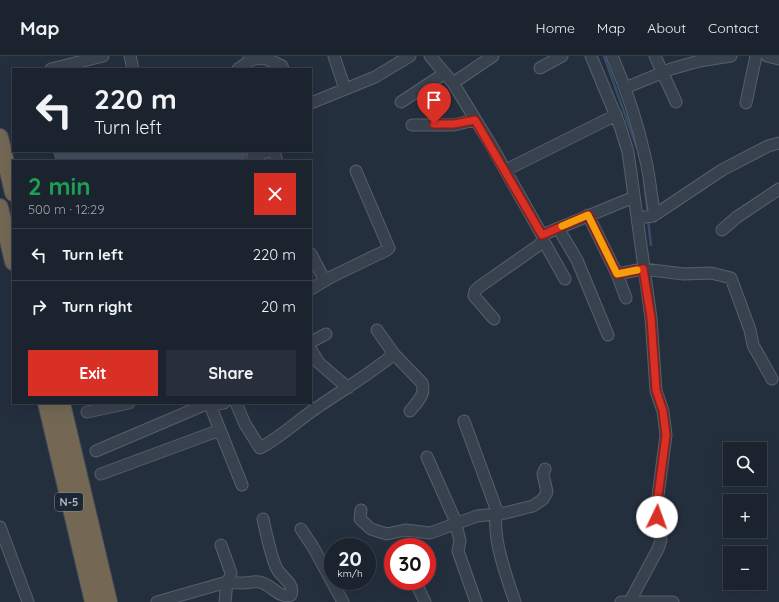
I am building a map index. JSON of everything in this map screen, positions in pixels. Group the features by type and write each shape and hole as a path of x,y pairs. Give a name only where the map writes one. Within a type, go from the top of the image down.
{"highway":[{"path":"0,137 12,189"},
{"path":"0,207 12,258"},
{"name":"N-5","path":"46,404 93,602"},
{"name":"N-5","path":"62,404 109,602"}],"street":[{"path":"54,68 66,63 89,61 104,56"},
{"path":"130,56 133,68"},
{"path":"334,56 345,89"},
{"path":"312,103 375,77 410,56"},
{"path":"430,56 453,83 506,170 565,279"},
{"path":"453,83 493,56"},
{"path":"540,68 562,56"},
{"path":"591,56 616,115 630,130 646,162 651,318 656,390 663,411 666,435 656,511 658,531 661,540 658,549 629,602 673,602"},
{"path":"612,56 632,107 628,152 634,197 647,217"},
{"path":"655,56 676,102"},
{"path":"625,88 662,73 699,61 730,56"},
{"path":"746,104 756,56"},
{"path":"766,56 779,59"},
{"path":"239,68 250,58 259,57 282,66 283,68"},
{"path":"401,102 445,73"},
{"path":"506,170 616,115"},
{"path":"412,125 454,124 475,120"},
{"path":"647,217 722,170 768,146 779,143"},
{"path":"252,160 253,156 266,152"},
{"path":"312,288 389,248 356,171"},
{"path":"722,230 737,217 779,189"},
{"path":"494,320 474,296 479,287 539,245 542,237 558,228 634,197"},
{"path":"588,215 617,274 626,298"},
{"path":"558,228 577,260 608,335"},
{"path":"312,256 325,281"},
{"path":"617,274 650,269 684,274 711,273 731,278 750,330 753,345 772,379"},
{"path":"377,330 394,354 422,383 424,388 423,394 410,411"},
{"path":"312,341 326,334"},
{"path":"312,352 319,363 348,388"},
{"path":"236,404 245,424 260,448 271,442 317,407 371,372 394,354"},
{"path":"87,412 124,404"},
{"path":"96,451 204,405 210,406 219,404"},
{"path":"210,406 242,485"},
{"path":"464,421 497,512 495,520 501,559 515,602"},
{"path":"101,474 220,430"},
{"path":"427,456 456,524 460,541 458,551 476,602"},
{"path":"360,510 360,519 367,526 378,532 387,534 405,530 430,533 480,516 533,506 543,499 548,492 543,474 545,469"},
{"path":"157,602 227,582 259,582 266,584 286,597 291,595 291,585 276,567 263,519"},
{"path":"0,527 28,602"},
{"path":"301,529 313,547 343,602"},
{"path":"221,545 231,573 227,582 225,602"},
{"path":"419,590 425,602"}],"building":[{"path":"52,152 248,152 245,160 55,160"}],"waterway":[{"path":"604,56 637,148"},
{"path":"644,180 648,215"},
{"path":"648,220 651,245"}],"slow traffic":[{"path":"562,226 588,215 617,274 637,270"}],"route":[{"path":"434,124 454,124 475,120 491,145 542,235 588,215 617,274 643,269 651,318 656,390 663,411 666,435 663,470 656,511 657,517"}]}
